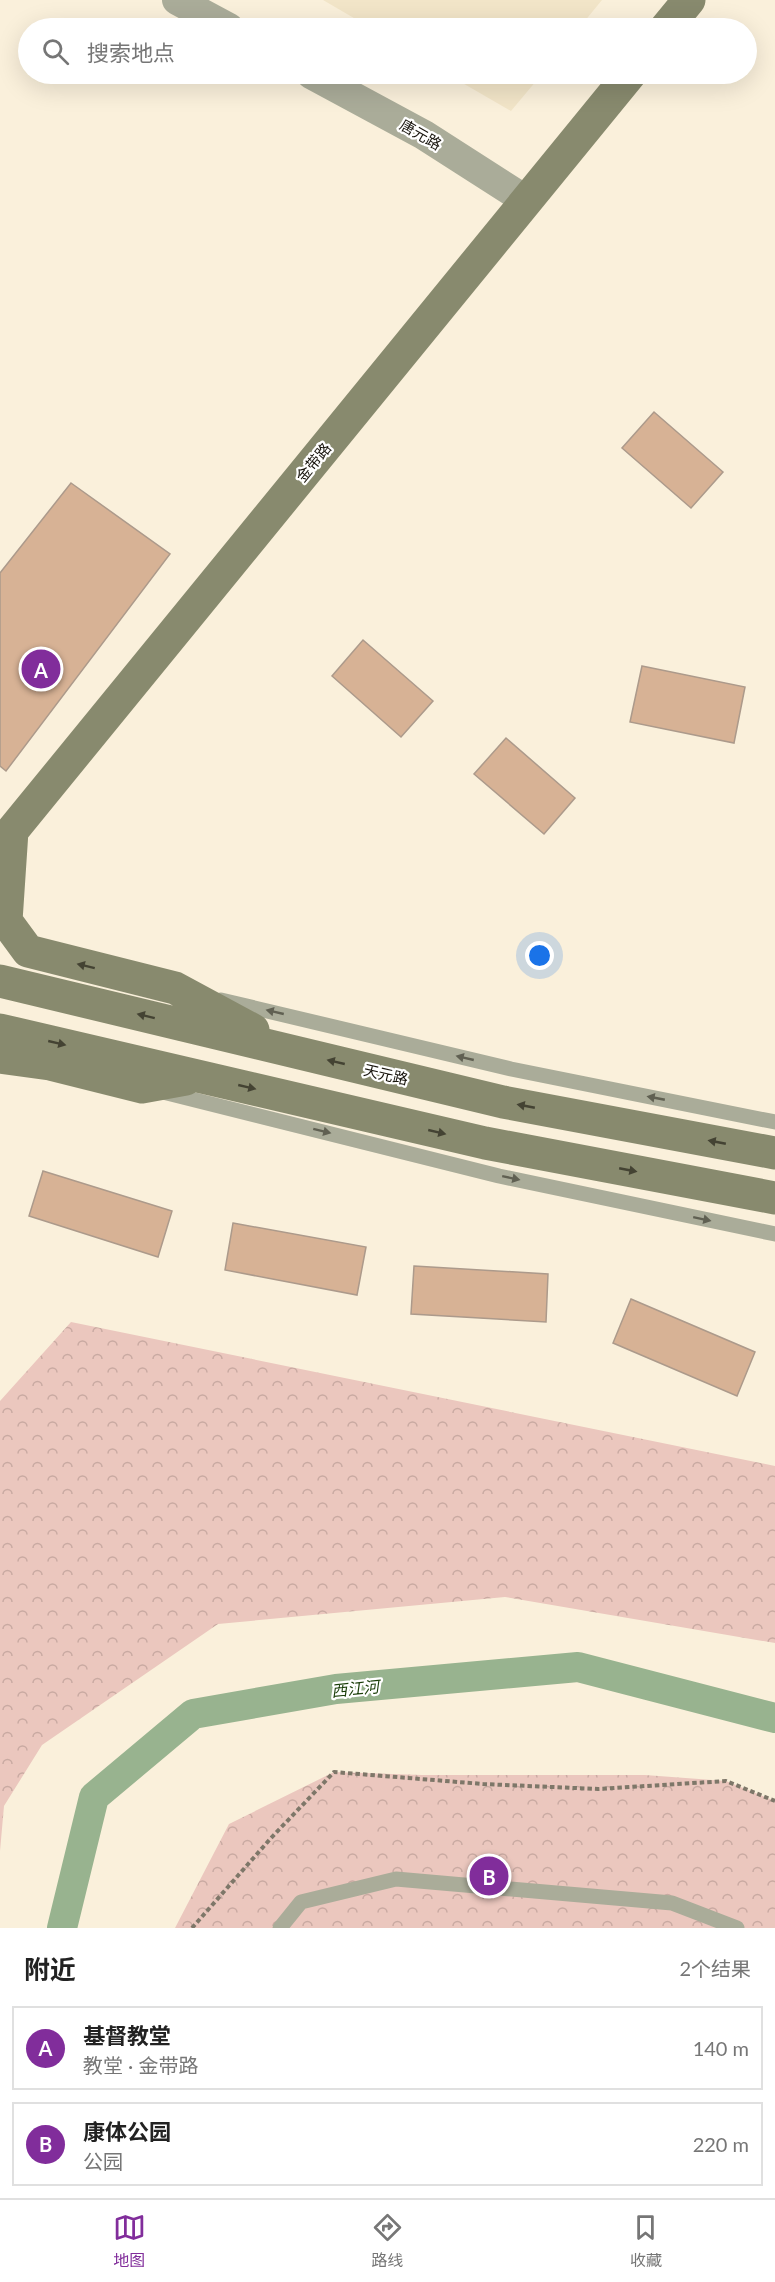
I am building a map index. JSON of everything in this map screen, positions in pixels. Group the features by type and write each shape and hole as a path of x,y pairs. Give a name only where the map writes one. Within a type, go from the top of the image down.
{"main road":[{"path":"674,18 689,0"},
{"name":"金带路","path":"4,841 622,84"},
{"path":"4,841 6,921 28,951 175,988 294,1052"},
{"name":"天元路","path":"0,981 503,1102 775,1153"},
{"path":"0,1030 485,1143 775,1198"},
{"path":"0,1058 50,1064 142,1087 200,1076"}],"street":[{"path":"177,0 210,18"},
{"name":"唐元路","path":"330,84 424,135 527,201"}],"lane":[{"path":"175,988 511,1069 775,1122"},
{"path":"142,1087 500,1176 775,1234"},
{"path":"280,1928 301,1902 396,1879 672,1903 737,1928"}],"path":[{"path":"192,1928 271,1838 334,1772 483,1784 598,1789 726,1781 775,1801"}],"shaded area":[{"path":"323,0 602,0 587,18 354,18"},
{"path":"464,84 534,84 511,111"}],"green space":[{"path":"71,1322 775,1466 775,1643 505,1597 218,1624 42,1745 4,1806 0,1851 0,1401"},
{"path":"334,1772 422,1775 645,1775 726,1781 775,1801 775,1928 175,1928 229,1824"}],"building":[{"path":"654,412 723,472 691,508 622,448"},
{"path":"71,483 170,554 6,771 0,766 0,573"},
{"path":"363,640 433,701 401,737 332,676"},
{"path":"642,666 745,687 734,743 630,722"},
{"path":"506,738 575,798 544,834 474,774"},
{"path":"43,1171 172,1211 158,1257 29,1216"},
{"path":"233,1223 366,1247 357,1295 225,1270"},
{"path":"414,1266 548,1274 546,1322 411,1314"},
{"path":"631,1299 755,1352 737,1396 613,1343"}],"waterway":[{"name":"西江河","path":"62,1928 94,1797 193,1714 336,1689 578,1667 775,1718"}],"place":[{"name":"基督教堂","path":"41,669"},
{"name":"康体公园","path":"489,1876"}]}
